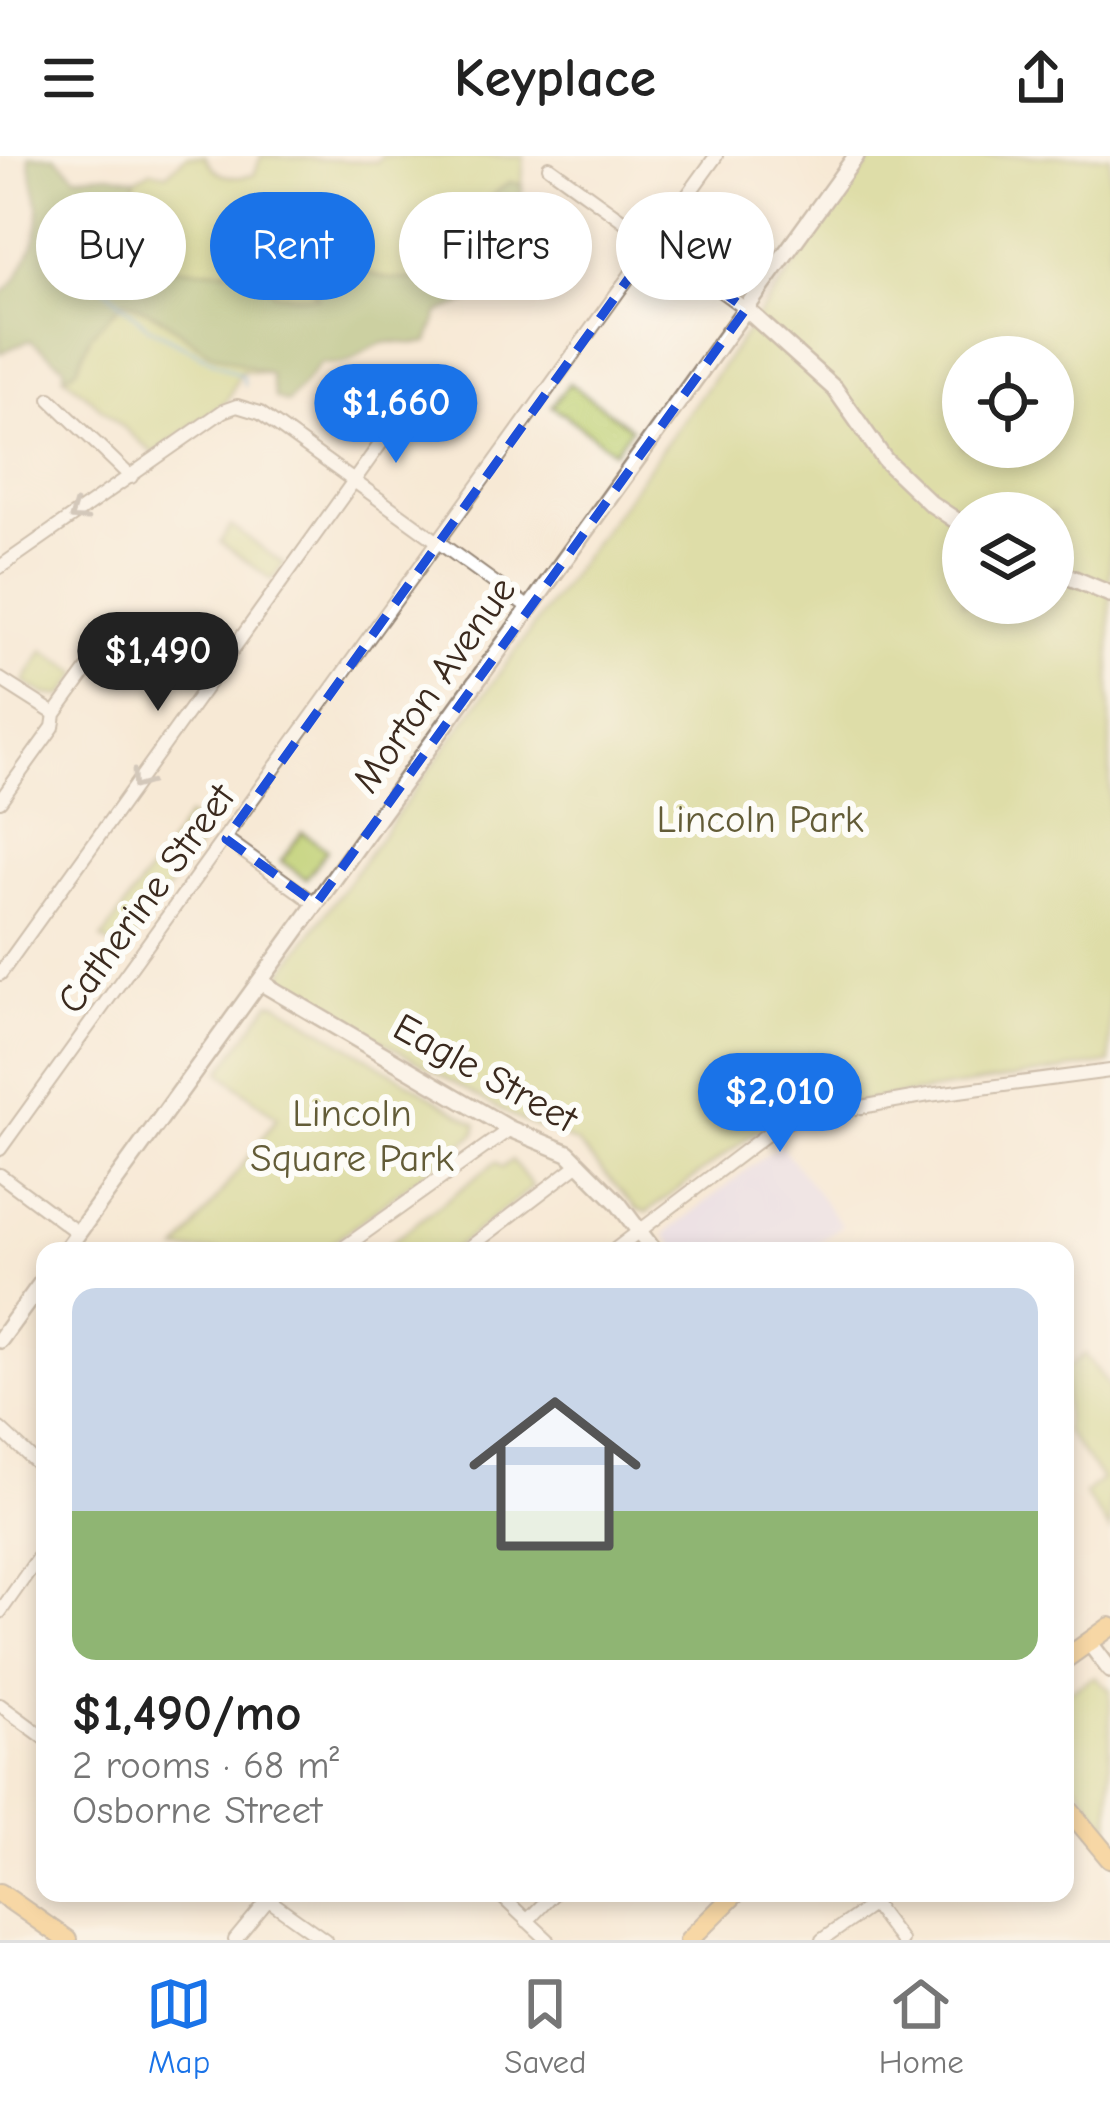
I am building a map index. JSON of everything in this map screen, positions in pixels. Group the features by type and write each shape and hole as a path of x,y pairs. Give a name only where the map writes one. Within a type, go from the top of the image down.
{"main road":[{"path":"1074,1653 1110,1627"},
{"path":"1074,1816 1110,1859"},
{"path":"0,1893 67,1940"},
{"path":"689,1940 727,1902"}],"street":[{"name":"Catherine Street","path":"690,192 716,156"},
{"name":"Morton Avenue","path":"72,1242 856,156"},
{"path":"549,167 616,215"},
{"name":"Catherine Street","path":"0,1149 616,296"},
{"path":"733,300 835,389 885,460 942,511"},
{"path":"50,399 131,477"},
{"path":"0,567 237,406 260,413 528,607"},
{"path":"0,974 396,422"},
{"path":"1074,579 1110,594"},
{"path":"0,801 124,619"},
{"path":"0,679 55,714"},
{"path":"226,838 316,904"},
{"name":"Eagle Street","path":"260,982 510,1129 568,1153 647,1242"},
{"path":"624,1242 775,1128 794,1119 928,1095 1110,1071"},
{"path":"352,1242 510,1129"},
{"path":"477,1242 580,1163"},
{"path":"0,1175 78,1233"},
{"path":"0,1340 36,1290"},
{"path":"0,1429 36,1462"},
{"path":"2,1605 36,1560"},
{"path":"1089,1642 1110,1670"},
{"path":"0,1705 36,1731"},
{"path":"235,1940 262,1902"},
{"path":"276,1902 325,1940"},
{"path":"507,1902 548,1940"},
{"path":"527,1921 545,1902"},
{"path":"822,1940 866,1902"},
{"path":"871,1902 900,1940"}],"highlighted area":[{"path":"654,243 746,309 316,904 226,839"}],"shaded area":[{"path":"780,1144 842,1225 820,1242 671,1242 665,1234"}],"green space":[{"path":"29,156 55,156 76,176 110,174 136,179 132,192 36,192"},
{"path":"186,156 205,156 219,173 239,177 254,175 261,156 377,162 381,156 524,156 522,185 510,182 497,192 399,192 399,279 375,275 375,192 210,192 210,269 186,270 186,192 132,192 136,179 152,170 166,174"},
{"name":"Lincoln Park","path":"874,156 1110,156 1110,1063 780,1114 647,1212 637,1209 577,1143 519,1120 287,986 283,972"},
{"path":"510,182 522,185 522,192 497,192"},
{"path":"36,233 36,300 125,300 91,334 77,368 64,376 64,366 30,340 0,353 0,295 21,271"},
{"path":"186,269 210,270 210,300 375,300 375,275 399,279 399,300 472,300 439,313 428,342 384,343 347,362 321,363 287,403 275,398 270,374 210,353 158,316 125,300 186,300"},
{"path":"127,300 210,353 271,374 241,371 227,401 154,454 64,376 77,368 91,334"},
{"path":"569,383 631,428 614,451 552,406"},
{"path":"231,526 284,564 272,580 220,542"},
{"path":"43,650 80,673 63,696 44,694 24,682"},
{"path":"188,816 209,831 124,954 102,939"},
{"path":"302,832 327,850 306,879 281,861"},
{"name":"Lincoln Square Park","path":"270,1002 278,1003 477,1124 475,1134 333,1242 185,1242 277,1118 220,1072"},
{"path":"512,1160 533,1187 463,1242 391,1242 496,1162 502,1168"},
{"path":"1085,1354 1110,1388 1110,1531 1085,1494 1102,1479 1074,1443 1074,1363"},
{"path":"1095,1676 1110,1690 1110,1829 1074,1781 1074,1689"}],"waterway":[{"path":"118,300 148,327 243,377 244,385"}]}
